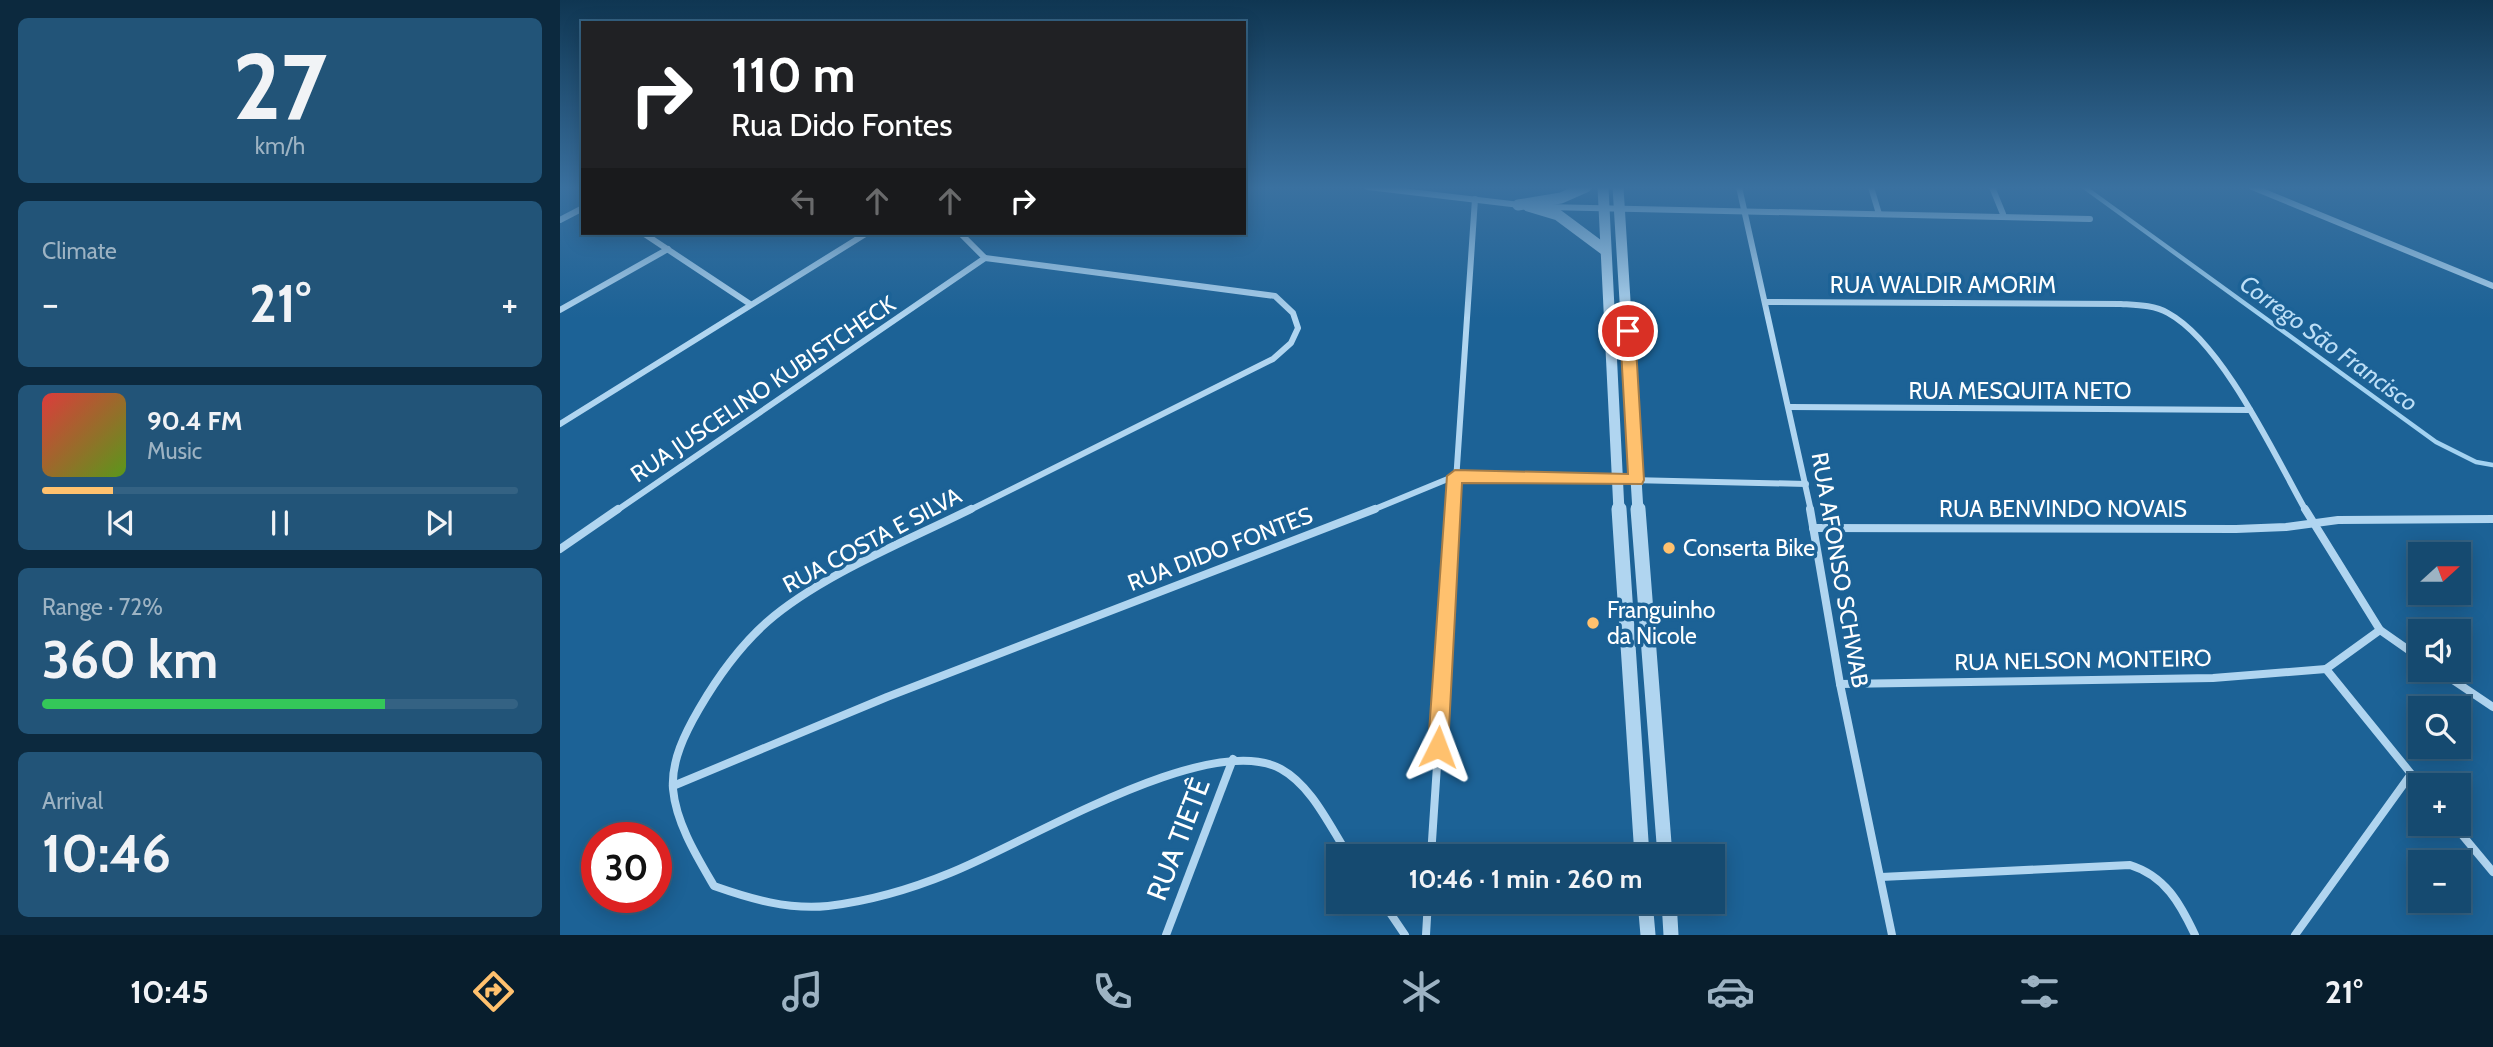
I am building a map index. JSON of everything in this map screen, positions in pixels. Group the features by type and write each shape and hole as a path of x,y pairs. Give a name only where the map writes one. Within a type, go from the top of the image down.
{"street":[{"path":"1432,844 1473,231"},
{"path":"1579,231 1605,250"},
{"path":"1605,231 1641,844"},
{"path":"1621,231 1636,480 1664,844"},
{"name":"RUA AFONSO SCHWAB","path":"1748,231 1806,484 1840,684 1892,935"},
{"path":"2358,231 2493,286"},
{"path":"646,235 750,304"},
{"path":"560,424 863,235"},
{"path":"962,235 985,258"},
{"path":"560,310 668,249"},
{"name":"RUA JUSCELINO KUBISTCHECK","path":"560,549 985,258"},
{"name":"RUA COSTA E SILVA","path":"985,258 1275,296 1286,304 1296,317 1298,330 1293,344 1273,359 859,565 793,603 767,623 734,657 694,715 679,751 673,786 698,860 714,886 786,906 846,903 912,888 1015,844 1128,790 1179,771 1233,759 1274,765 1296,780 1341,844"},
{"name":"RUA WALDIR AMORIM","path":"1765,302 2121,304 2160,309 2173,316 2194,335 2250,410 2313,523 2380,630"},
{"name":"RUA MESQUITA NETO","path":"1790,407 2250,410"},
{"name":"RUA DIDO FONTES","path":"673,786 887,698 1308,536 1455,476 1806,484"},
{"name":"RUA BENVINDO NOVAIS","path":"1813,528 2236,529 2338,520 2493,519"},
{"path":"1627,626 1647,626"},
{"path":"2408,650 2380,630 2326,669 2410,773"},
{"name":"RUA NELSON MONTEIRO","path":"1840,684 2213,678 2326,669"},
{"path":"2456,682 2493,707"},
{"name":"RUA TIETÊ","path":"1166,935 1233,759"},
{"path":"2295,935 2408,778"},
{"path":"2463,836 2493,872"},
{"path":"1881,877 2130,864 2147,868 2159,877 2182,907 2195,935"},
{"path":"1390,914 1405,935"},
{"path":"1426,935 1428,914"},
{"path":"1647,914 1648,935"},
{"path":"1670,914 1671,935"}],"waterway":[{"name":"Corrego São Francisco","path":"2144,231 2436,442 2476,462 2493,465"}],"place":[{"name":"Conserta Bike","path":"1669,548"},
{"name":"Franguinho da Nicole","path":"1593,623"}],"route":[{"path":"1438,747 1455,476 1636,480 1628,331"}]}
